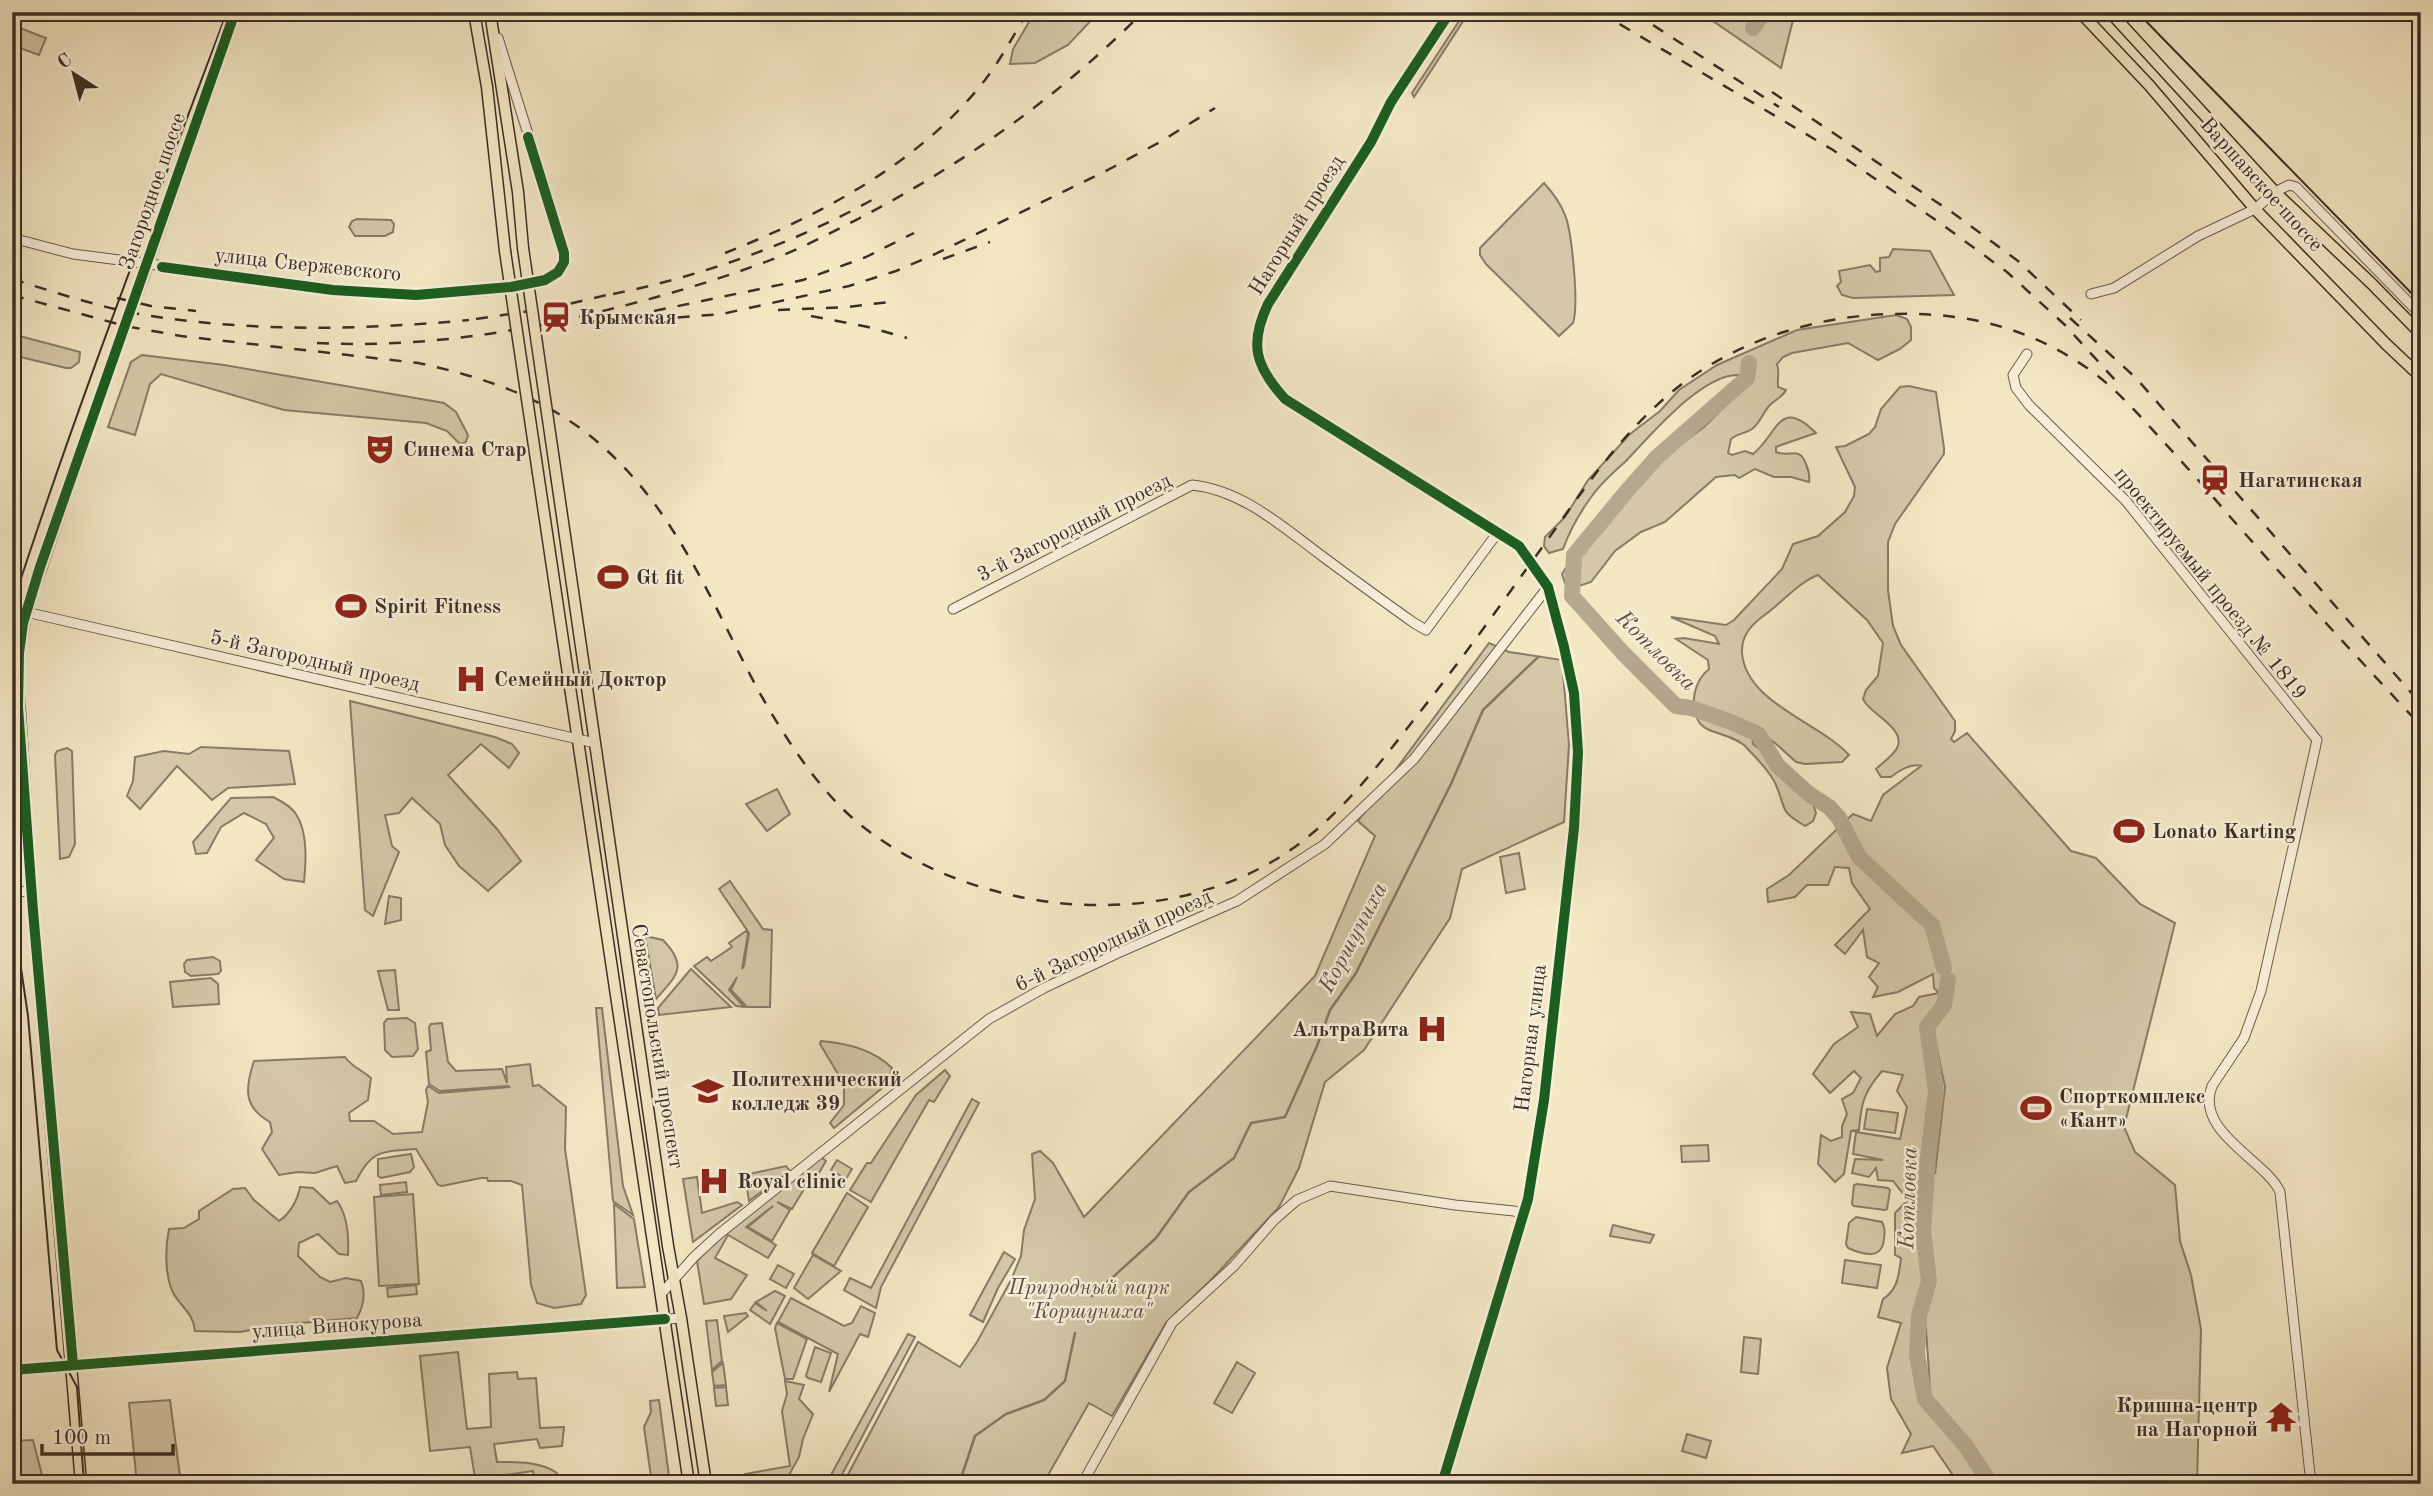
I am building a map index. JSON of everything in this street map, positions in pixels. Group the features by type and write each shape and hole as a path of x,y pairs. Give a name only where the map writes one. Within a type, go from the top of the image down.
{"main road":[{"name":"Загородное шоссе","path":"81,1484 31,891 18,707 19,653 26,612 40,567 235,12"},
{"name":"Севастопольский проспект","path":"474,12 487,87 505,251 689,1484"},
{"name":"Варшавское шоссе","path":"2080,12 2161,99 2255,209 2421,377"},
{"name":"Варшавское шоссе","path":"2110,12 2274,192 2421,334"},
{"name":"Севастопольский проспект","path":"492,20 673,1279 706,1484"}],"street":[{"name":"Нагорный проезд","path":"1450,12 1391,102 1371,142 1268,304 1255,346 1266,373 1285,399 1519,546 1548,587"},
{"name":"улица Свержевского","path":"148,265 333,290 416,295 527,285 545,280 558,272 564,262 563,246 492,20"},
{"path":"477,30 479,24 484,21 490,23 492,20"},
{"path":"2091,294 2114,288 2198,236 2255,209 2274,192 2289,185 2296,187 2421,315"},
{"path":"12,238 73,254 148,265"},
{"name":"проектируемый проезд № 1819","path":"2027,354 2013,375 2015,388 2126,501 2317,740 2260,991 2244,1038 2211,1086 2208,1095 2215,1119 2228,1139 2280,1192 2311,1484"},
{"name":"3-й Загородный проезд","path":"953,609 1192,485 1207,486 1262,511 1426,630 1498,532"},
{"name":"Нагорная улица","path":"1442,1484 1524,1215 1544,1100 1574,828 1578,752 1574,693 1548,587"},
{"name":"6-й Загородный проезд","path":"661,1294 694,1256 719,1234 989,1019 1044,988 1237,901 1325,844 1415,759 1548,587"},
{"name":"5-й Загородный проезд","path":"26,612 595,743"},
{"path":"559,615 563,621 569,623 575,619 577,613"},
{"path":"12,892 31,891"},
{"path":"1082,1484 1172,1322 1234,1266 1271,1224 1297,1200 1330,1186 1514,1211 1524,1215"},
{"name":"улица Винокурова","path":"12,1370 681,1318"}],"green space":[{"path":"1035,12 1099,12 1068,45 1035,63 1010,64 1013,49"},
{"path":"1465,12 1469,12 1414,97 1412,93"},
{"path":"1700,12 1795,12 1781,68"},
{"path":"20,28 46,38 39,55 14,46"},
{"path":"1544,183 1565,215 1574,269 1573,323 1559,336 1480,255 1480,248"},
{"path":"391,220 394,224 393,232 385,236 355,236 349,227 352,221"},
{"path":"1893,249 1930,251 1954,295 1853,298 1842,295 1837,286 1841,282 1839,271 1870,265 1876,272 1880,271 1880,258 1889,257"},
{"path":"1896,315 1907,319 1911,327 1911,340 1878,360 1848,343 1783,357 1777,364 1778,387 1786,390 1769,406 1752,429 1731,439 1728,453 1732,455 1745,451 1753,454 1786,418 1804,422 1816,433 1776,447 1776,452 1800,455 1808,469 1809,482 1791,477 1774,477 1755,469 1739,478 1735,475 1716,477 1665,522 1641,532 1615,551 1591,582 1573,588 1565,583 1562,574 1565,569 1636,478 1704,427 1744,387 1740,375 1725,377 1694,394 1596,491 1583,508 1563,549 1549,553 1544,546 1545,537 1565,517 1588,480 1630,434 1660,411 1679,390 1717,365 1797,330"},
{"path":"12,334 80,352 79,362 66,368 12,355"},
{"path":"142,355 224,365 444,403 456,412 468,435 466,442 460,444 447,431 426,423 284,410 161,374 150,384 135,435 108,427 131,362"},
{"name":"Спорткомплекс «Кант»","path":"1909,386 1936,392 1944,448 1944,454 1895,524 1888,542 1888,590 1893,626 1901,645 1955,721 1955,731 1951,739 1954,742 1967,733 2071,851 2096,858 2140,904 2175,923 2124,1127 2135,1152 2175,1185 2180,1241 2191,1275 2201,1329 2197,1484 1959,1484 1933,1446 1902,1453 1911,1434 1891,1399 1887,1368 1901,1323 1878,1317 1883,1299 1895,1286 1901,1258 1895,1255 1895,1213 1908,1200 1893,1181 1878,1180 1876,1168 1869,1177 1852,1173 1855,1159 1883,1160 1853,1154 1856,1132 1900,1139 1907,1107 1897,1091 1903,1075 1882,1071 1871,1085 1862,1105 1859,1130 1851,1131 1844,1174 1835,1182 1818,1164 1821,1135 1831,1141 1842,1137 1842,1126 1847,1114 1842,1099 1853,1093 1861,1078 1854,1071 1830,1093 1813,1074 1834,1044 1858,1027 1851,1012 1870,1014 1877,1036 1895,1014 1913,1006 1919,997 1939,993 1934,988 1933,974 1898,992 1873,997 1878,987 1869,977 1879,963 1867,957 1863,930 1845,954 1835,945 1870,909 1852,883 1849,868 1835,867 1828,885 1807,885 1795,897 1768,902 1767,889 1789,875 1853,814 1871,821 1883,795 1921,766 1909,767 1891,777 1881,777 1876,769 1895,751 1899,741 1892,728 1863,699 1866,690 1878,676 1883,643 1867,620 1818,575 1798,587 1752,626 1745,635 1742,647 1747,670 1756,685 1770,699 1836,743 1849,755 1842,762 1796,762 1775,743 1751,727 1753,744 1776,761 1793,785 1813,804 1816,813 1813,821 1805,826 1787,813 1776,785 1762,765 1735,739 1703,726 1694,708 1697,687 1709,669 1708,660 1676,639 1719,644 1715,636 1671,617 1726,625 1734,620 1782,569 1793,544 1818,536 1845,512 1854,496 1855,487 1836,447 1845,446 1869,434 1875,427 1881,409 1900,387","holes":["1938,1022 1933,1030 1945,1087 1935,1174 1936,1122 1928,1118 1931,1097 1930,1028","1926,1329 1930,1387 1926,1383 1922,1335"]},
{"name":"Природный парк \"Коршуниха\"","path":"1489,643 1509,652 1562,660 1569,745 1564,822 1462,869 1450,918 1364,1050 1325,1082 1299,1168 1279,1207 1210,1281 1166,1323 1112,1416 1089,1403 1043,1484 843,1484 918,1342 960,1367 977,1342 1021,1256 1024,1230 1035,1199 1032,1154 1040,1151 1053,1163 1084,1217 1315,976 1375,836 1358,821"},
{"path":"350,701 495,737 512,744 519,753 509,768 481,744 448,775 497,829 521,861 488,891 459,866 445,845 440,824 412,798 399,813 385,815 392,846 399,852 373,916 365,910"},
{"path":"201,747 289,751 295,784 228,788 212,800 177,766 140,809 127,796 133,781 135,757 164,751 189,754"},
{"path":"67,748 72,751 75,844 69,857 60,859 55,755 57,751"},
{"path":"777,789 790,814 767,831 746,804"},
{"path":"273,797 296,814 303,829 304,882 284,879 256,860 274,838 266,824 244,813 221,827 207,853 196,854 193,842 231,798"},
{"path":"1519,853 1525,889 1506,893 1500,857"},
{"path":"730,881 763,929 772,930 770,1007 747,1007 731,990 737,977 729,990 744,1007 736,1006 694,966 707,957 711,961 732,947 729,943 746,931 748,934 742,969 744,966 749,933 719,889"},
{"path":"389,896 401,898 401,920 385,924"},
{"path":"645,936 663,940 676,957 677,971 656,999"},
{"path":"213,957 220,961 221,971 218,974 191,976 185,972 184,964 187,960"},
{"path":"691,969 731,1007 659,1015 658,1008"},
{"path":"395,970 399,1010 388,1010 378,971"},
{"path":"211,978 218,984 219,1004 173,1007 170,982"},
{"path":"596,1008 602,1008 623,1186 633,1215 613,1201"},
{"path":"407,1018 415,1023 418,1049 413,1056 392,1057 385,1050 384,1023 387,1019"},
{"path":"442,1023 448,1062 456,1071 502,1069 507,1083 506,1067 530,1064 533,1086 539,1085 566,1107 565,1149 586,1295 581,1304 554,1308 537,1303 531,1285 522,1185 481,1178 438,1185 416,1149 379,1154 367,1163 356,1181 345,1183 337,1166 315,1173 279,1175 262,1149 272,1132 270,1122 255,1110 248,1096 254,1061 345,1057 371,1078 368,1100 349,1113 350,1121 374,1121 393,1134 422,1132 428,1086 439,1093 509,1087 440,1091 429,1084 426,1052 431,1050 429,1027 431,1024"},
{"path":"821,1041 859,1049 877,1056 892,1068 887,1084 834,1128 830,1123 844,1105 844,1084 820,1044"},
{"path":"945,1070 950,1076 934,1102 929,1100 871,1202 850,1190 916,1095"},
{"path":"972,1099 979,1103 881,1287 876,1308 844,1290 850,1278 871,1288"},
{"path":"1867,1109 1898,1113 1895,1133 1864,1129"},
{"path":"1708,1145 1709,1161 1682,1162 1681,1146"},
{"path":"411,1154 414,1167 410,1172 381,1178 378,1176 378,1159"},
{"path":"821,1157 826,1161 816,1178 812,1176 792,1209 777,1202 790,1210 772,1241 748,1227 773,1206 746,1227 776,1245 768,1258 728,1235 715,1258 747,1275 731,1299 704,1304 697,1261 724,1233"},
{"path":"837,1160 852,1169 846,1179 831,1170"},
{"path":"786,1166 790,1171 749,1201 745,1175"},
{"path":"697,1177 702,1213 737,1202 742,1205 693,1242 683,1179"},
{"path":"406,1182 407,1192 381,1195 380,1185"},
{"path":"1854,1185 1888,1188 1887,1209 1854,1206"},
{"path":"300,1187 313,1188 330,1204 337,1201 344,1213 348,1255 339,1254 318,1234 299,1243 298,1256 320,1277 330,1282 346,1278 361,1281 363,1300 357,1318 277,1325 240,1332 195,1331 191,1317 177,1299 170,1284 166,1255 169,1229 184,1228 199,1219 199,1211 233,1189 245,1188 254,1200 279,1221 293,1206"},
{"path":"847,1193 868,1207 834,1266 812,1253"},
{"path":"413,1194 419,1284 379,1286 374,1197"},
{"path":"614,1204 634,1219 645,1287 617,1288"},
{"path":"1856,1217 1882,1222 1883,1246 1876,1253 1866,1254 1848,1248 1846,1244 1849,1223"},
{"path":"1613,1225 1654,1235 1650,1243 1610,1236"},
{"path":"1004,1252 1015,1259 983,1322 970,1315"},
{"path":"813,1255 841,1271 808,1299 794,1288"},
{"path":"1845,1260 1881,1265 1877,1288 1842,1283"},
{"path":"778,1265 794,1274 786,1288 770,1279"},
{"path":"416,1285 417,1294 388,1297 387,1288"},
{"path":"775,1291 785,1296 770,1324 750,1310 755,1303 767,1311 756,1302"},
{"path":"791,1298 844,1326 852,1323 861,1306 875,1313 868,1337 860,1334 829,1392 838,1354 778,1322"},
{"path":"746,1313 748,1316 728,1332 724,1316"},
{"path":"717,1320 722,1361 712,1370 706,1321"},
{"path":"777,1323 807,1339 793,1379 785,1379 775,1328"},
{"path":"908,1334 915,1337 837,1484 826,1484"},
{"path":"1744,1337 1761,1339 1758,1374 1741,1372"},
{"path":"815,1347 831,1353 821,1382 806,1376"},
{"path":"458,1352 467,1429 491,1427 489,1374 517,1372 518,1379 536,1378 540,1428 564,1427 562,1446 540,1448 537,1439 494,1444 497,1462 543,1466 557,1473 558,1484 535,1484 533,1471 499,1476 500,1484 476,1484 470,1447 430,1451 420,1356"},
{"path":"1237,1362 1255,1373 1232,1413 1214,1403"},
{"path":"723,1363 726,1385 714,1386 712,1372"},
{"path":"785,1381 804,1385 799,1399 813,1414 799,1457 784,1484 746,1484 745,1474 790,1466 782,1411 787,1394"},
{"path":"726,1387 728,1405 716,1406 714,1388"},
{"path":"170,1400 181,1484 137,1484 129,1403"},
{"path":"659,1400 670,1484 652,1484 644,1427 651,1412 650,1401"},
{"path":"1687,1434 1711,1441 1706,1458 1682,1451"},
{"path":"33,1440 42,1475 35,1484 19,1484 12,1481 12,1441"}],"waterway":[{"name":"Котловка","path":"1753,28 1764,12"},
{"name":"Котловка","path":"1749,363 1747,378 1657,457 1574,555 1572,596 1623,653 1676,706 1691,708 1758,734 1778,766 1839,818 1859,857 1932,925 1944,968"},
{"name":"Коршуниха","path":"1092,1296 1156,1238 1189,1192 1234,1158 1251,1123 1285,1117 1330,1010 1356,973 1451,784 1483,710 1538,657"},
{"name":"Котловка","path":"1948,980 1944,1005 1927,1027 1936,1092 1923,1230 1929,1281 1919,1316 1917,1355 1925,1399 1965,1445 1991,1484"},
{"name":"Коршуниха","path":"959,1484 975,1436 1006,1414 1044,1400 1065,1381 1075,1333"}],"tram line":[{"path":"12,606 89,382 227,12"},
{"path":"2137,12 2421,303"},
{"path":"12,872 16,934 28,1016 57,1350 77,1387 84,1484"}],"railway":[{"path":"725,253 797,222 832,203 867,183 930,137 959,110 985,80 1027,12"},
{"path":"317,343 430,341 542,325 669,294 783,255 897,198 972,152 1044,100 1143,12"},
{"path":"1599,12 1833,150 1940,223 2007,272 2065,325 2115,380"},
{"path":"1633,12 1779,107"},
{"path":"1772,92 1953,213 2018,261 2081,320"},
{"path":"582,325 722,314 849,286 896,271 1104,172 1215,108"},
{"path":"613,294 680,278 746,257 810,231 872,200"},
{"path":"654,311 803,280 866,257 914,233"},
{"path":"943,259 990,242"},
{"path":"12,279 133,313 230,325 310,328 469,320"},
{"path":"12,295 125,326 181,336 418,363 486,381 550,409 589,435 618,461 666,520 705,585 778,725 817,780 846,813 884,842 930,868 980,887 1032,899 1091,905 1158,901 1222,885 1282,856 1324,823 1379,764 1468,650 1598,470 1652,410 1693,376 1739,350 1789,330 1841,318 1922,314 1974,320 2024,334 2094,373 2121,396 2421,726"},
{"path":"476,319 551,308 607,295"},
{"path":"117,298 151,306 196,311"},
{"path":"778,310 889,302"},
{"path":"811,316 907,338"},
{"path":"2070,318 2136,378 2421,704"}],"cycle path":[{"path":"73,1365 33,911 18,707 19,653 23,623 40,567 235,12"},
{"path":"1442,1484 1528,1199 1544,1100 1574,828 1578,752 1574,693 1548,587 1519,546 1285,399 1261,365 1257,343 1258,331 1268,304 1371,142 1391,102 1450,12"},
{"path":"162,267 333,290 416,295 511,287 545,280 558,272 564,262 564,253 528,137"},
{"path":"12,1370 665,1319"}],"place":[{"name":"Крымская","path":"556,317"},
{"name":"Синема Стар","path":"380,449"},
{"name":"Нагатинская","path":"2215,480"},
{"name":"Gt fit","path":"613,577"},
{"name":"Spirit Fitness","path":"351,606"},
{"name":"Семейный Доктор","path":"471,679"},
{"name":"Lonato Karting","path":"2129,831"},
{"name":"АльтраВита","path":"1432,1029"},
{"name":"Политехнический колледж 39","path":"708,1091"},
{"name":"Спорткомплекс «Кант»","path":"2036,1108"},
{"name":"Royal clinic","path":"714,1181"},
{"name":"Кришна-центр на Нагорной","path":"2281,1417"}]}
